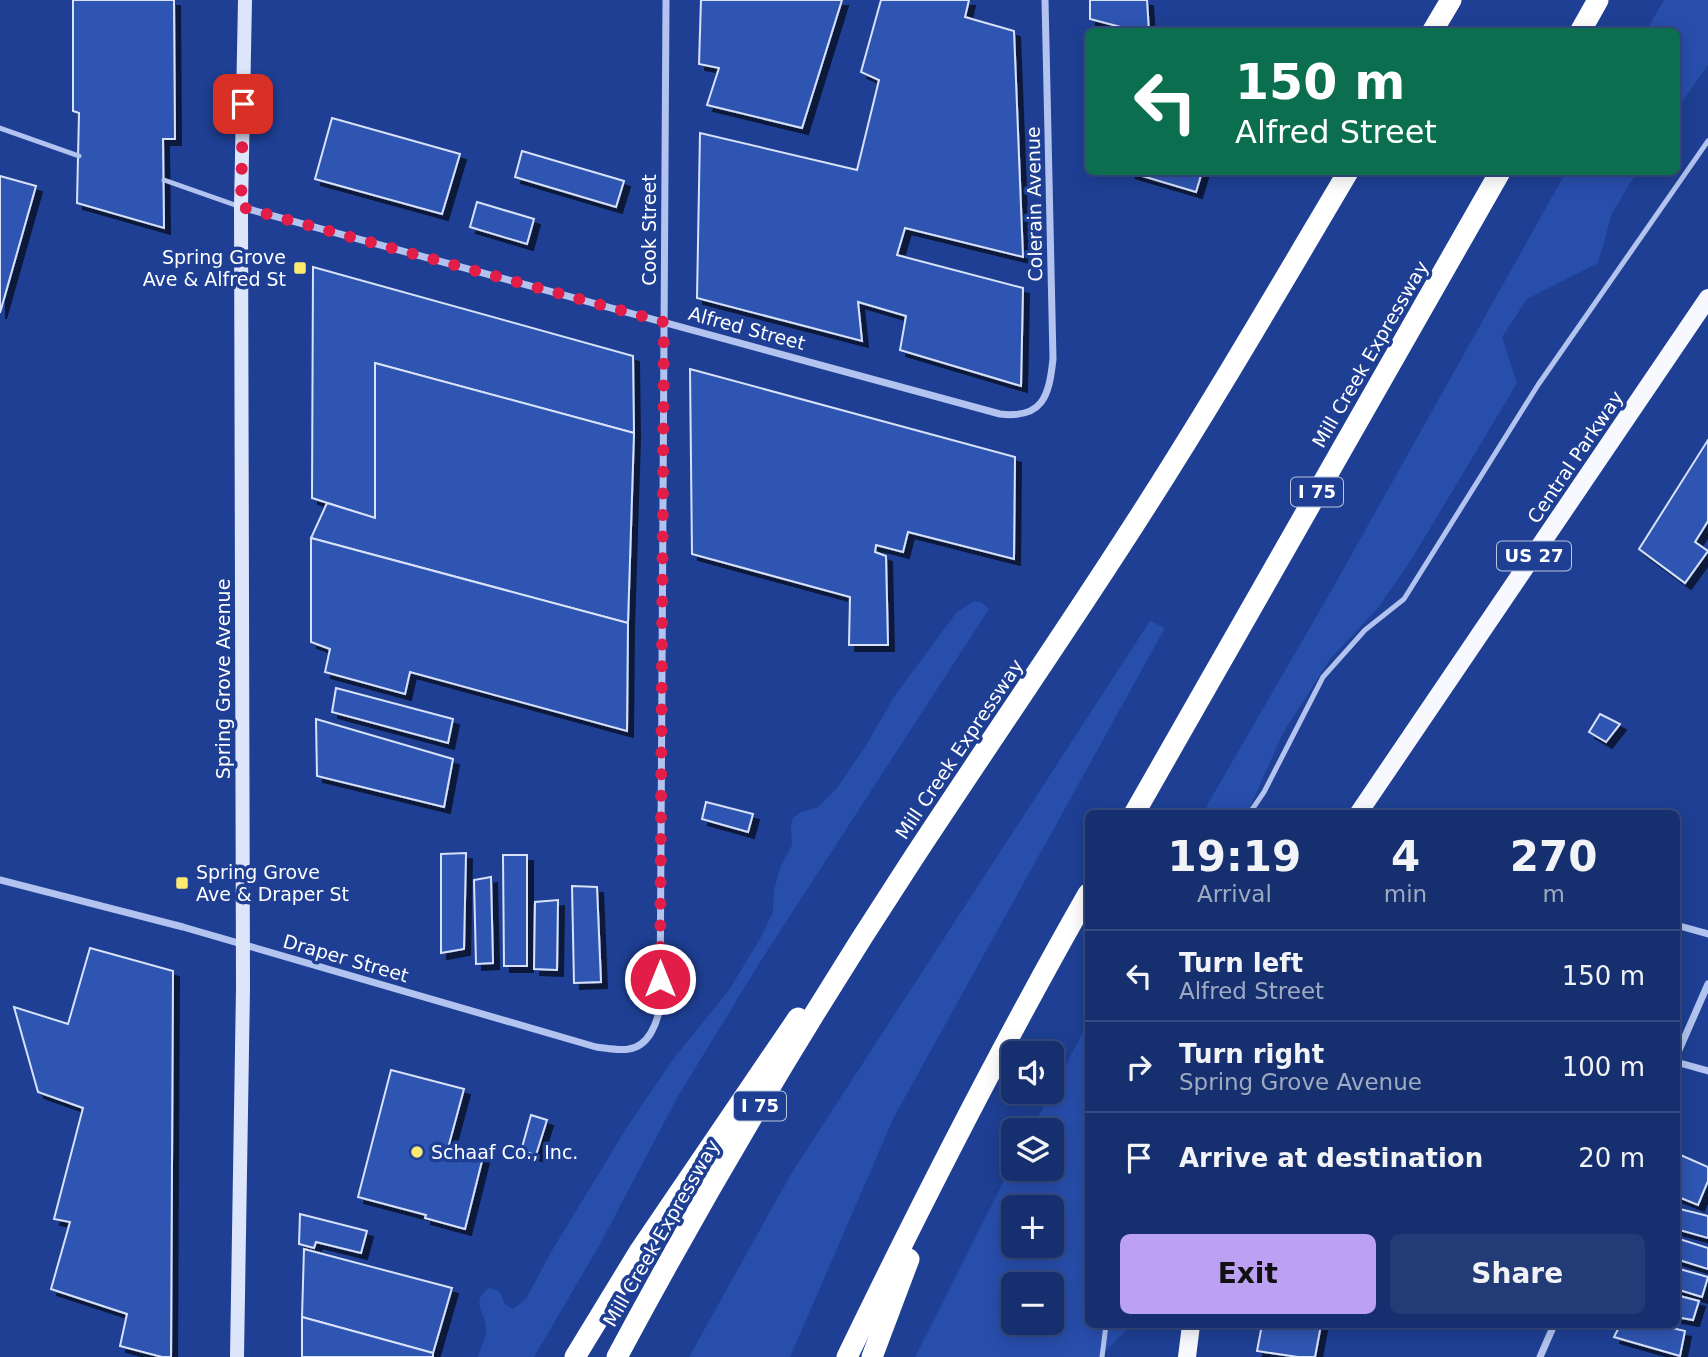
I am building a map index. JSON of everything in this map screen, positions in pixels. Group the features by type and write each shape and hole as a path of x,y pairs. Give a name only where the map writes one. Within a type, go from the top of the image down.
{"highway":[{"path":"1434,28 1451,0"},
{"path":"1582,28 1598,0"},
{"name":"Mill Creek Expressway","path":"617,1357 669,1260 786,1062 912,860 1136,522 1347,175"},
{"name":"Mill Creek Expressway","path":"1136,810 1498,175"},
{"path":"575,1357 639,1252 768,1061 912,860"},
{"path":"847,1357 948,1153 1040,978 1085,899"},
{"path":"872,1357 948,1153"}],"main road":[{"name":"Spring Grove Avenue","path":"237,1357 243,945 241,207 245,0"},
{"name":"Central Parkway","path":"1361,810 1708,298"},
{"path":"1187,1357 1191,1328"}],"street":[{"name":"Cook Street","path":"660,1007 666,0"},
{"name":"Colerain Avenue","path":"1040,404 1048,393 1053,359 1045,0"},
{"name":"Alfred Street","path":"241,207 1000,414 1016,416 1029,413 1040,404"},
{"name":"Draper Street","path":"0,880 243,945 596,1047 630,1049 644,1041 657,1023 660,1007"},
{"path":"1680,926 1708,934"},
{"path":"1680,1050 1708,984"},
{"path":"1680,1061 1708,1072"},
{"path":"1540,1357 1554,1328"}],"lane":[{"path":"0,128 79,156"},
{"path":"1252,810 1264,792 1323,677 1365,630 1404,599 1538,385 1708,141"},
{"path":"164,180 241,207"},
{"path":"1102,1357 1106,1328"}],"shaded area":[{"path":"1664,0 1708,0 1708,65 1680,105 1680,28 1648,28"},
{"path":"1564,175 1635,175 1612,213 1598,263 1527,299 1502,337 1517,383 1413,557 1378,608 1330,659 1283,733 1249,810 1204,810 1334,586"},
{"path":"974,601 981,602 989,609 760,962 677,1098 599,1246 534,1357 478,1357 486,1332 479,1303 483,1293 489,1288 499,1291 505,1304 513,1309 526,1299 551,1252 629,1124 674,1058 729,990 761,937 773,912 774,890 780,868 792,845 793,818 801,812 818,807 837,788 894,697 956,613"},
{"path":"1150,621 1165,628 894,1117 790,1357 689,1357 791,1174"},
{"path":"1085,1029 1085,1328 1128,1328 1100,1357 915,1357 1004,1181 1064,1181 1064,1118 1037,1118 1045,1104 1064,1104 1064,1068"}],"building":[{"path":"73,0 174,0 175,139 163,139 164,228 77,203 79,113 73,111"},
{"path":"701,0 842,0 802,128 707,105 719,68 699,64"},
{"path":"881,0 969,0 965,17 1014,31 1023,257 905,228 897,255 1023,288 1021,386 900,350 906,316 858,302 862,341 697,298 700,133 857,170 879,80 861,72"},
{"path":"1090,0 1147,0 1149,28 1125,28 1090,19"},
{"path":"332,118 460,154 442,214 315,179"},
{"path":"522,151 624,181 616,207 515,177"},
{"path":"1139,175 1201,175 1196,192"},
{"path":"0,176 36,186 0,313"},
{"path":"477,202 534,219 527,244 470,227"},
{"path":"313,267 633,356 634,433 375,363 375,518 312,498"},
{"path":"375,363 634,433 628,623 311,538 327,503 375,518"},
{"path":"690,369 1015,457 1014,559 908,532 903,552 876,545 875,552 886,556 888,645 849,645 850,597 692,554"},
{"path":"1708,440 1708,521 1695,542 1708,551 1685,583 1639,549"},
{"path":"311,538 628,623 627,731 410,672 405,694 325,672 330,649 311,642"},
{"path":"336,688 453,719 448,743 332,712"},
{"path":"1600,714 1620,724 1606,742 1589,732"},
{"path":"316,719 453,759 444,807 317,776"},
{"path":"706,802 753,814 748,832 702,819"},
{"path":"466,853 464,949 441,953 441,854"},
{"path":"503,855 527,855 527,966 504,966"},
{"path":"491,877 493,963 476,964 474,880"},
{"path":"572,886 597,887 601,982 574,983"},
{"path":"558,900 557,970 534,969 535,902"},
{"path":"90,948 173,971 171,1357 120,1346 127,1314 51,1289 70,1222 54,1219 83,1108 38,1092 14,1007 68,1024"},
{"name":"Schaaf Co., Inc.","path":"391,1070 464,1089 448,1148 483,1157 465,1229 425,1218 426,1215 358,1197"},
{"path":"531,1115 547,1120 536,1155 521,1151"},
{"path":"1680,1155 1708,1167 1708,1181 1698,1205 1680,1198"},
{"path":"1680,1209 1708,1216 1708,1238 1680,1230"},
{"path":"300,1214 367,1231 361,1253 316,1242 314,1248 299,1244"},
{"path":"1680,1239 1708,1248 1708,1269 1680,1260"},
{"path":"304,1249 452,1288 433,1353 302,1317"},
{"path":"1680,1269 1708,1277 1702,1297 1680,1290"},
{"path":"1680,1296 1699,1301 1693,1320 1680,1318"},
{"path":"302,1317 433,1353 433,1357 302,1357"},
{"path":"1261,1328 1320,1328 1315,1357 1257,1351"},
{"path":"1618,1328 1672,1328 1685,1331 1680,1356 1614,1337"}],"place":[{"name":"Spring Grove Ave & Alfred St","path":"300,268"},
{"name":"Spring Grove Ave & Draper St","path":"182,883"},
{"name":"Schaaf Co., Inc.","path":"417,1152"}],"route":[{"path":"243,104 241,207 664,322 660,979"}]}
